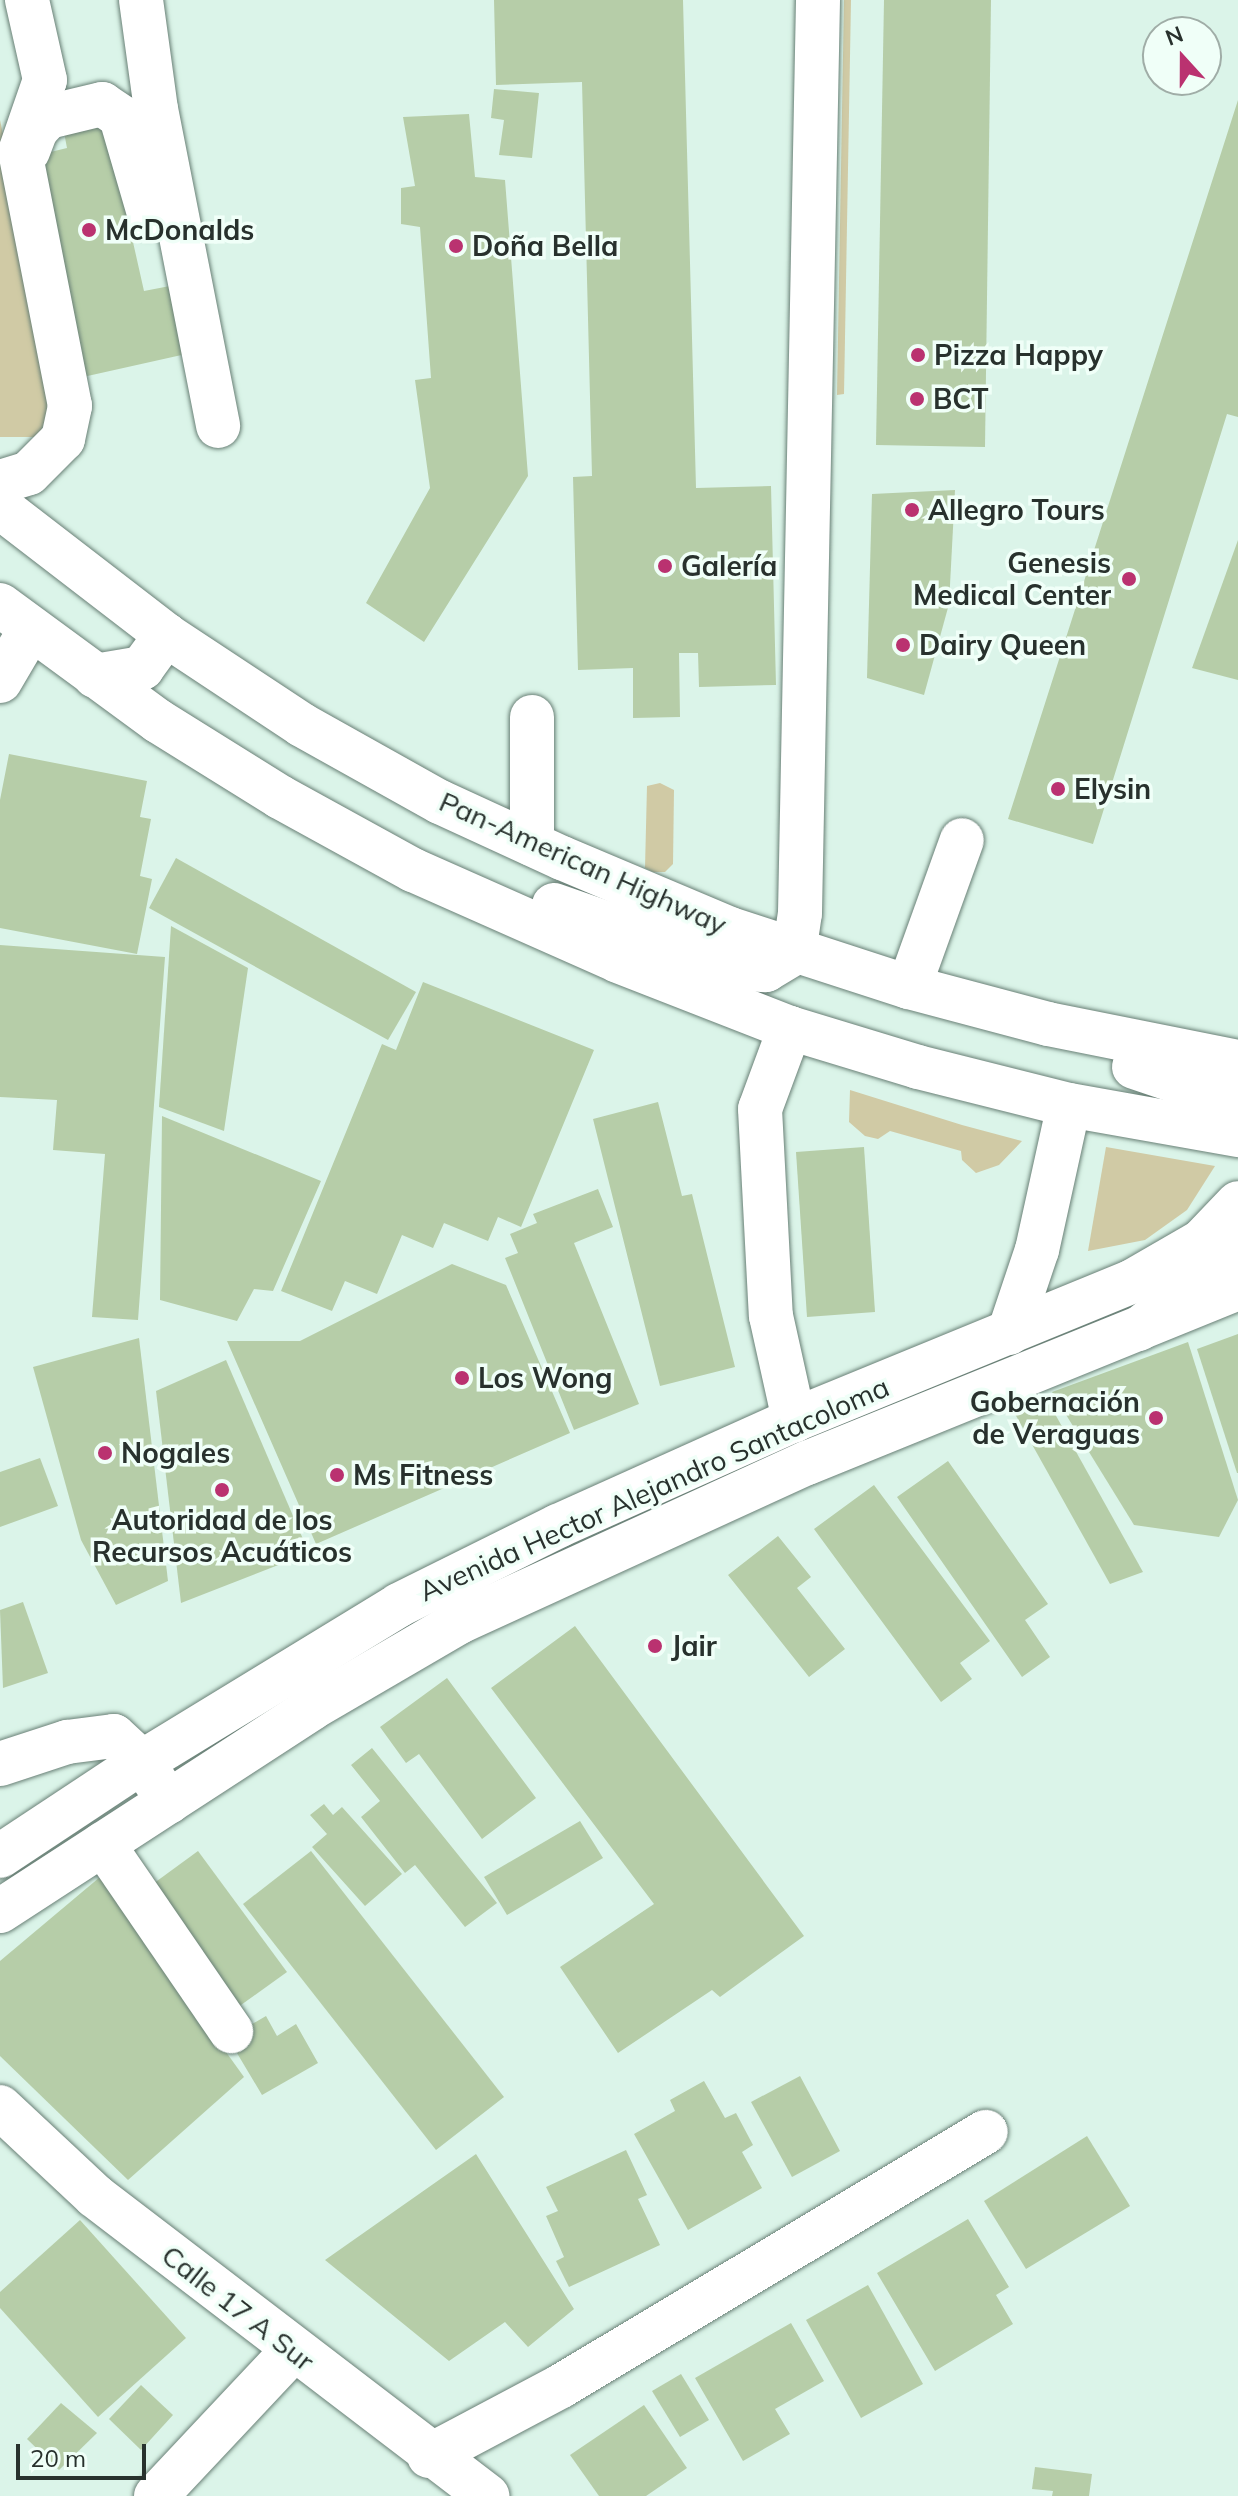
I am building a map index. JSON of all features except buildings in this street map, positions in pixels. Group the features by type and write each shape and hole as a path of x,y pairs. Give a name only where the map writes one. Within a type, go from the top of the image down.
{"main road":[{"path":"8,488 63,439 70,406 20,152 30,113 45,80 27,0"},
{"path":"141,0 156,109 218,426"},
{"path":"413,870 513,890 734,968 766,970 794,953 800,913 818,0"},
{"path":"30,113 74,78 99,75 120,78 156,109"},
{"path":"23,166 36,130 48,117 102,104 111,110 121,117 158,247 188,277"},
{"name":"Pan-American Highway","path":"8,488 166,635 302,725 440,802 532,844 794,953 1048,1024 1238,1062"},
{"path":"0,681 15,617 95,676 280,797 413,870 618,961 790,1028 918,1067 1069,1105 1238,1135"},
{"path":"95,676 142,668 166,635"},
{"path":"532,717 532,844"},
{"path":"909,987 962,840"},
{"path":"1048,1024 1118,1062 1238,1102"},
{"path":"790,1028 760,1109 771,1316 794,1420"},
{"path":"1009,1333 1037,1250 1069,1105"},
{"name":"Avenida Hector Alejandro Santacoloma","path":"0,1856 142,1762 399,1605 558,1526 794,1420 1009,1333 1175,1260 1238,1203"},
{"path":"1139,1329 1238,1249"},
{"name":"Avenida Hector Alejandro Santacoloma","path":"0,1911 312,1708 459,1622 807,1463 1238,1288"},
{"path":"0,1764 67,1742 114,1736 142,1762 169,1802"},
{"path":"103,1844 231,2031"},
{"name":"Calle 17 A Sur","path":"0,2107 95,2196 429,2456 487,2496"},
{"path":"429,2456 561,2386 986,2132"},
{"path":"156,2496 292,2351"}],"shaded area":[{"path":"844,0 851,0 844,394 837,395"},
{"path":"0,120 56,389 39,437 0,437"},
{"path":"660,783 674,790 673,864 665,872 653,872 645,868 647,786"},
{"path":"850,1090 1022,1141 999,1165 976,1173 962,1160 961,1151 890,1131 878,1139 865,1136 849,1122"},
{"path":"1106,1147 1215,1166 1187,1210 1145,1240 1088,1251"}],"place":[{"name":"McDonalds","path":"89,230"},
{"name":"Doña Bella","path":"456,246"},
{"name":"Pizza Happy","path":"918,355"},
{"name":"BCT","path":"917,399"},
{"name":"Allegro Tours","path":"912,510"},
{"name":"Galería","path":"665,566"},
{"name":"Genesis Medical Center","path":"1129,579"},
{"name":"Dairy Queen","path":"903,645"},
{"name":"Elysin","path":"1058,789"},
{"name":"Los Wong","path":"462,1378"},
{"name":"Gobernación de Veraguas","path":"1156,1418"},
{"name":"Nogales","path":"105,1453"},
{"name":"Ms Fitness","path":"337,1475"},
{"name":"Autoridad de los Recursos Acuáticos","path":"222,1490"},
{"name":"Jair","path":"655,1646"}]}
